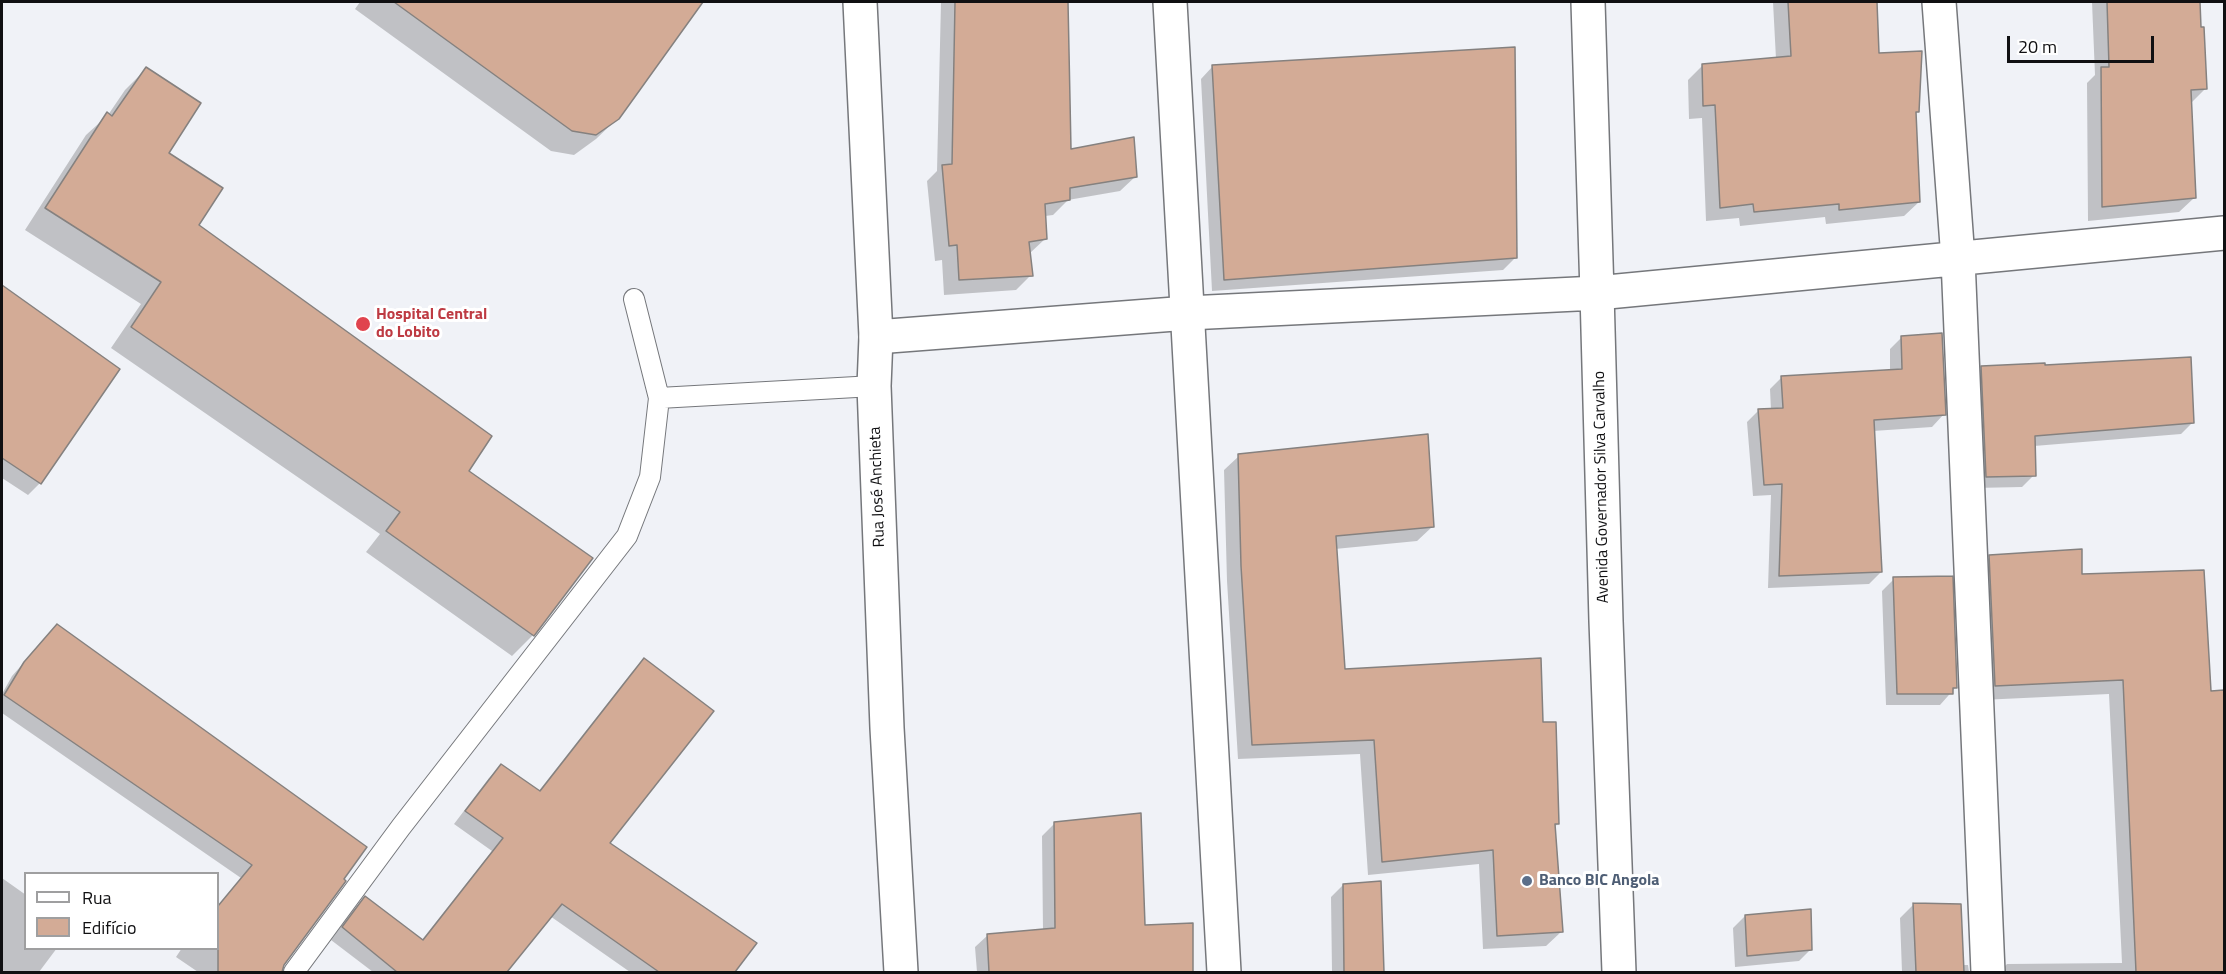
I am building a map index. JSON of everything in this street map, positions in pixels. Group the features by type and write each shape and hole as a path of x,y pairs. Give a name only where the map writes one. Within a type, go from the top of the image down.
{"street":[{"name":"Rua José Anchieta","path":"860,2 876,337 873,386 887,728 901,972"},
{"path":"1170,2 1224,972"},
{"name":"Avenida Governador Silva Carvalho","path":"1588,2 1618,972"},
{"path":"1939,2 1958,259 1988,972"},
{"path":"876,337 1188,313 1597,293 2224,233"}],"lane":[{"path":"294,972 401,827 627,536 650,477 659,398 634,299"},
{"path":"659,398 873,386"}],"building":[{"path":"394,2 703,2 619,119 596,135 572,131"},
{"path":"955,2 1068,2 1071,149 1134,137 1137,177 1070,188 1070,200 1045,204 1047,239 1029,242 1033,276 959,280 957,245 949,246 942,165 952,164"},
{"path":"1788,2 1877,2 1879,53 1922,51 1919,112 1916,112 1920,202 1839,210 1839,204 1754,212 1753,204 1720,208 1715,105 1703,106 1702,64 1791,56"},
{"path":"2107,2 2200,2 2201,27 2204,27 2207,89 2191,90 2196,198 2102,207 2101,67 2109,67"},
{"path":"1515,47 1517,258 1224,280 1212,65"},
{"path":"146,67 201,103 169,153 223,188 199,225 492,436 469,471 593,558 534,636 386,531 400,512 131,327 161,282 45,208 107,112 112,116"},
{"path":"2,285 120,369 41,484 2,458"},
{"path":"1942,333 1946,415 1874,420 1882,572 1779,576 1782,484 1764,485 1758,409 1783,408 1781,376 1902,369 1901,336"},
{"path":"2191,357 2194,423 2035,436 2036,476 1986,477 1981,366"},
{"path":"1428,434 1434,527 1336,536 1345,669 1541,658 1543,722 1556,722 1559,824 1555,824 1563,932 1497,936 1493,850 1382,862 1374,740 1252,745 1241,566 1238,454"},
{"path":"2082,549 2082,574 2204,570 2211,691 2224,690 2224,972 2136,972 2123,680 1995,686 1989,555"},
{"path":"1953,576 1957,688 1953,688 1953,694 1897,694 1893,577"},
{"path":"57,624 367,847 344,879 346,881 284,965 282,972 218,972 219,905 252,865 4,695 24,662"},
{"path":"644,658 714,711 610,843 757,943 735,972 659,972 562,904 507,972 397,972 342,927 365,896 423,940 503,838 465,811 501,764 540,791"},
{"path":"1141,813 1145,925 1193,923 1193,972 989,972 987,934 1055,928 1054,822"},
{"path":"1381,881 1384,972 1344,972 1343,884"},
{"path":"1913,903 1961,904 1964,972 1916,972"},
{"path":"1811,909 1812,950 1747,956 1745,915"}],"place":[{"name":"Hospital Central do Lobito","path":"363,324"},
{"name":"Banco BIC Angola","path":"1527,881"}]}
